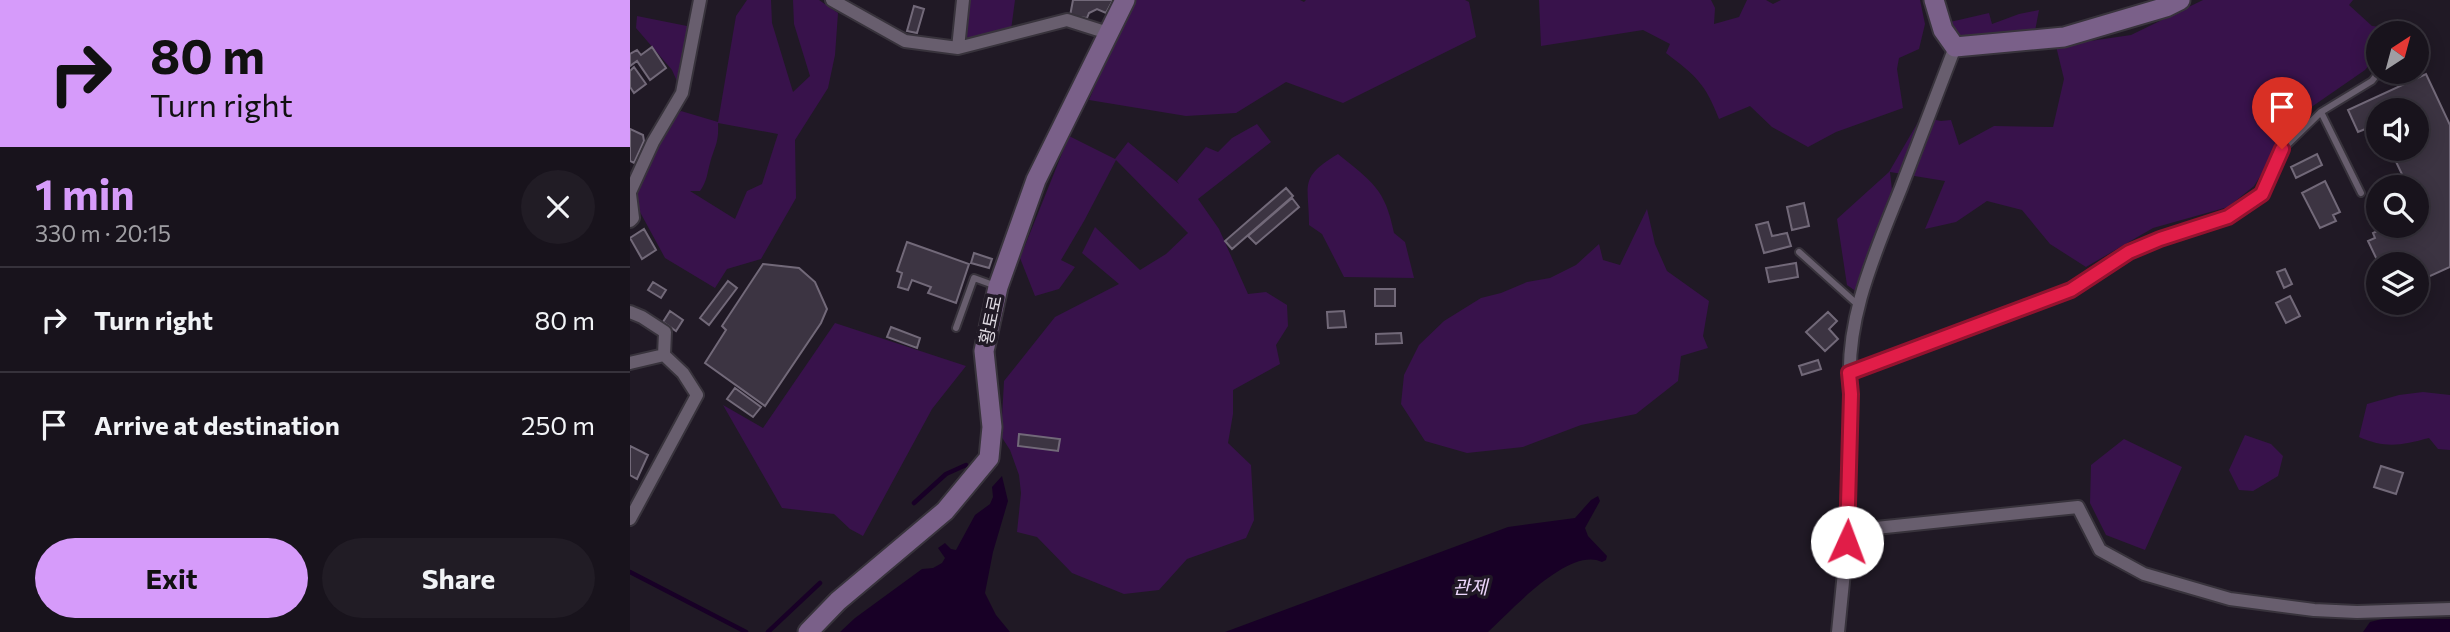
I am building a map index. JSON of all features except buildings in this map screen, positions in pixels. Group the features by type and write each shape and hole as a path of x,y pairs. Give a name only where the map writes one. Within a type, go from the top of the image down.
{"main road":[{"name":"황토로","path":"808,632 838,601 945,511 989,458 992,427 984,351 998,287 1036,180 1125,0"},
{"path":"1934,0 1943,30 1955,47 2064,37 2166,7 2180,0"}],"street":[{"path":"630,221 633,218 630,193 653,142 682,93 700,0"},
{"path":"832,0 905,41 958,48 1068,20 1108,33"},
{"path":"958,48 963,0"},
{"path":"1838,632 1847,531 1851,394 1849,373 1858,305 1955,47"},
{"path":"630,312 665,332 664,355 683,373 697,395 630,519"},
{"path":"630,363 664,355"},
{"path":"1847,531 2077,508 2100,550 2144,574 2230,599 2324,611 2450,609"}],"lane":[{"path":"1849,373 2060,295 2129,252 2228,217 2262,194 2282,149 2321,112 2367,84"},
{"path":"2321,112 2361,193"},
{"path":"1799,252 1858,305"},
{"path":"956,328 974,278 998,287"}],"shaded area":[{"path":"747,0 771,0 772,23 793,92 810,76 794,24 793,0 819,0 838,13 835,55 828,88 795,140 796,198 761,259 727,269 715,288 665,258 634,201 658,142 681,111 718,122 736,16","holes":["718,123 778,134 762,184 747,191 735,219 690,191 700,191 704,184 717,140"]},
{"path":"966,0 1015,0 1011,30 961,42"},
{"path":"1132,0 1465,0 1469,2 1476,37 1343,103 1286,82 1236,113 1186,116 1089,100"},
{"path":"1539,0 1711,0 1715,8 1714,24 1739,17 1747,0 1766,0 1773,4 1781,0 1920,0 1925,24 1919,49 1899,58 1897,69 1903,108 1836,132 1808,147 1772,127 1750,106 1719,119 1698,81 1666,53 1670,44 1643,30 1541,46"},
{"path":"2203,0 2353,0 2349,5 2367,21 2366,69 2297,117 2254,186 2228,207 2153,228 2086,267 2050,244 2022,210 1987,201 1956,222 1925,229 1945,181 1890,172 1892,190 1857,292 1847,285 1837,219 1889,172 1921,117 1951,120 1959,145 1994,126 2053,127 2064,79 2056,46 2131,35"},
{"path":"2039,10 2035,31 1958,37 1950,22 1989,13 1992,24"},
{"path":"637,16 687,26 680,88 672,70 636,28"},
{"path":"1257,124 1271,142 1198,199 1219,229 1248,294 1266,292 1287,305 1288,326 1276,345 1280,364 1233,390 1233,414 1228,443 1251,465 1254,520 1246,538 1187,559 1159,590 1124,594 1072,573 1037,537 1017,532 1021,493 1019,475 1010,450 1001,436 1004,381 1055,317 1119,284 1082,253 1095,227 1140,270 1166,254 1188,233 1116,160 1061,260 1075,267 1059,289 1035,296 1020,258 1069,136 1115,159 1128,142 1179,184 1177,181 1206,147 1218,152 1232,138"},
{"path":"1338,154 1368,179 1381,196 1394,233 1405,242 1414,278 1344,277 1322,234 1309,225 1308,183 1317,169"},
{"path":"1647,209 1655,244 1667,271 1709,301 1703,336 1708,348 1681,356 1678,381 1636,414 1581,425 1523,447 1467,453 1425,441 1401,404 1404,375 1419,345 1444,321 1481,298 1527,282 1550,278 1576,265 1599,244 1603,260 1620,265"},
{"path":"835,323 966,366 932,409 863,536 850,529 834,514 782,508 723,405 763,428"},
{"path":"2423,392 2450,395 2450,450 2438,449 2429,438 2394,445 2359,437 2367,404"},
{"path":"2245,435 2271,444 2283,456 2278,476 2253,491 2239,490 2229,470"},
{"path":"2124,439 2182,467 2145,550 2106,535 2090,503 2091,465"}],"water":[{"path":"1002,476 1008,501 993,552 985,593 996,615 1010,632 840,632 922,569 933,568 942,563 945,558 938,548 945,543 956,550 975,515 990,504 993,497 992,487"},
{"name":"관제","path":"1598,496 1600,501 1585,528 1588,536 1607,556 1606,560 1574,563 1557,572 1525,596 1488,632 1225,632 1508,527 1575,518"},
{"path":"2382,619 2450,619 2450,632 2363,632 2370,622"}],"waterway":[{"path":"914,503 946,474 966,465"},
{"path":"630,572 746,632"},
{"path":"768,632 820,583"}],"route":[{"path":"1847,542 1851,394 1849,373 2039,304 2071,290 2129,252 2228,217 2262,194 2282,149"}]}
